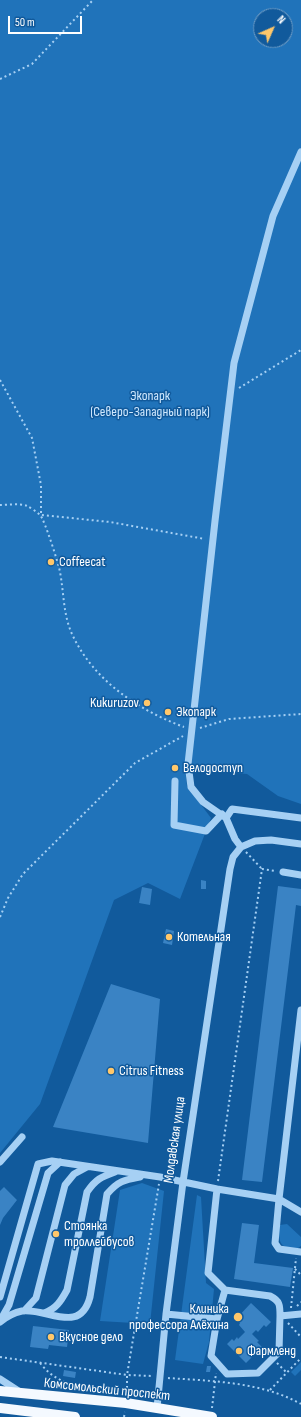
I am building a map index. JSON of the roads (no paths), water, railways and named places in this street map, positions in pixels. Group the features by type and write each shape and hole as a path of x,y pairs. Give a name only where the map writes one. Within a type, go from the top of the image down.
{"main road":[{"name":"Комсомольский проспект","path":"0,1392 126,1403 156,1413 211,1417"},
{"path":"0,1408 39,1415 74,1417"}],"street":[{"path":"301,152 273,216 234,364 212,540 188,764 191,787 203,802 224,816 235,839 241,847 255,841 271,840 301,844"},
{"path":"174,781 174,825 206,831 232,809 301,818"},
{"name":"Молдавская улица","path":"156,1413 166,1314 183,1182 230,869 233,857 241,847"},
{"path":"283,872 301,875"},
{"path":"299,1252 279,1249 275,1243 279,1198 300,1031 301,1010"},
{"path":"0,1162 22,1137"},
{"path":"0,1297 38,1164 52,1161 60,1162 160,1177 217,1189 279,1198 301,1212"},
{"path":"0,1321 9,1305 48,1173 60,1162"},
{"path":"24,1311 36,1298 65,1185 74,1174 87,1167"},
{"path":"42,1314 52,1310 61,1301 67,1290 87,1192 98,1179 117,1171"},
{"path":"0,1321 10,1314 24,1311 72,1318 81,1314 88,1306 107,1194 114,1185 125,1180 147,1176"},
{"path":"217,1189 208,1273 225,1290 270,1296 276,1299 280,1305 279,1352 258,1373 228,1374 211,1356 217,1319 225,1290"},
{"path":"166,1314 217,1319"},
{"path":"280,1316 301,1314"},
{"path":"0,1379 26,1395"}],"place":[{"name":"Coffeecat","path":"51,562"},
{"name":"Kukuruzov","path":"147,703"},
{"name":"Экопарк","path":"168,712"},
{"name":"Велодоступ","path":"175,768"},
{"name":"Котельная","path":"169,937"},
{"name":"Citrus Fitness","path":"111,1071"},
{"name":"Стоянка троллейбусов","path":"56,1234"},
{"name":"Клиника профессора Алёхина","path":"238,1317"},
{"name":"Вкусное дело","path":"51,1337"},
{"name":"Фармленд","path":"239,1351"}],"park label":[{"name":"Экопарк (Северо-Западный парк)","path":"150,404"}]}
